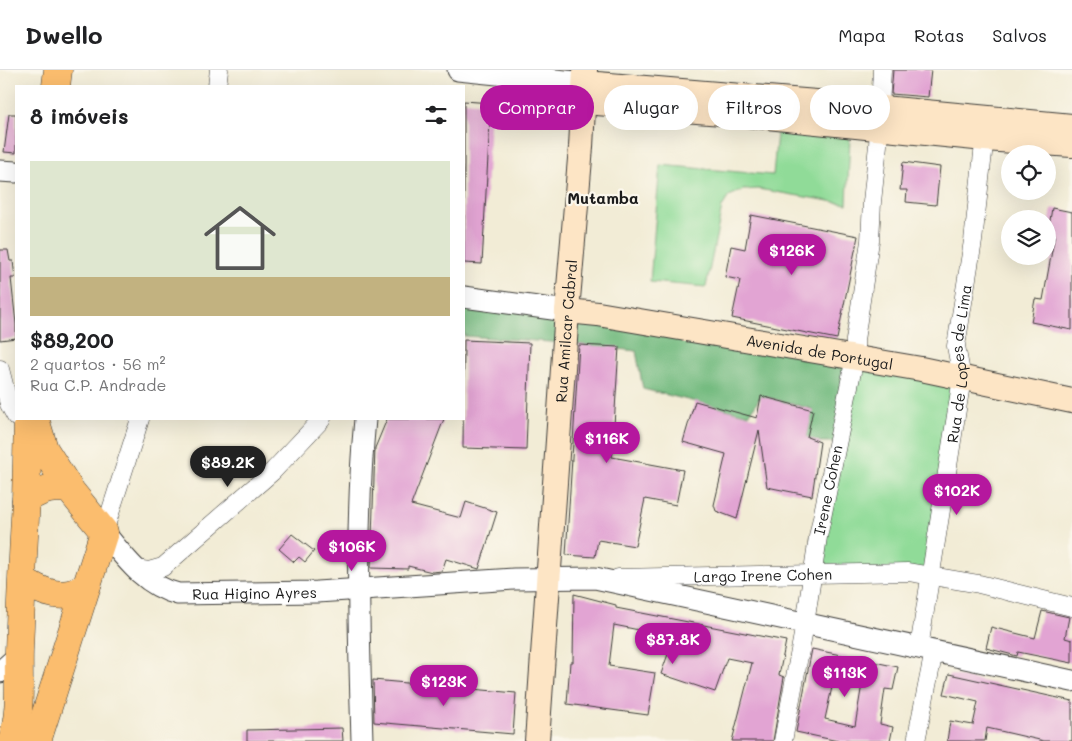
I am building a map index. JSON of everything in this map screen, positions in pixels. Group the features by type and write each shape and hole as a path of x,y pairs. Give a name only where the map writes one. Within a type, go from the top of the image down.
{"main road":[{"path":"56,85 58,70"},
{"path":"594,87 747,115 810,116"},
{"path":"890,119 986,129 1072,145"},
{"path":"986,129 1072,126"},
{"name":"Rua Amilcar Cabral","path":"536,741 581,130"},
{"name":"Avenida de Portugal","path":"567,311 598,314 855,357 1072,402"},
{"path":"17,736 54,688 87,585 109,538 70,490 25,421"},
{"path":"17,736 10,664 22,579 26,500 25,421"},
{"path":"26,500 41,490 56,488 70,490"},
{"path":"22,579 36,589 60,595 72,593 87,585"}],"street":[{"path":"217,85 219,70"},
{"path":"458,70 585,85"},
{"name":"Irene Cohen","path":"881,85 882,70"},
{"name":"Rua de Lopes de Lima","path":"916,741 927,650 930,576 962,378 956,346 973,241 986,129"},
{"name":"Irene Cohen","path":"783,741 814,574 818,537 855,357 855,340 870,241 878,130"},
{"path":"0,171 15,172"},
{"path":"465,297 567,311"},
{"path":"0,369 9,404 15,410"},
{"path":"109,538 140,420"},
{"path":"135,569 148,570 163,567 272,472 321,420"},
{"path":"362,741 358,511 365,420"},
{"name":"Rua Higino Ayres","path":"109,538 135,569 150,582 166,592 178,594 358,590 549,578 595,578 1072,681"},
{"name":"Largo Irene Cohen","path":"595,578 908,572 980,584 1072,607"}],"green space":[{"path":"777,133 850,137 847,204 758,189 743,190 729,196 722,207 706,287 650,282 660,165 773,175"},
{"path":"465,297 855,357 838,442 820,442 807,437 812,409 761,396 749,415 643,389 636,351 565,343 465,336"},
{"path":"855,357 962,378 930,576 814,574"}],"building":[{"path":"893,70 931,70 928,97 891,94"},
{"path":"465,101 480,102 480,130 489,130 482,264 465,263"},
{"path":"9,114 15,114 15,153 4,152"},
{"path":"903,162 940,167 936,205 906,202 907,190 900,190"},
{"path":"1052,208 1072,212 1072,330 1031,322 1035,299 1043,300 1049,265 1056,265 1056,210 1052,210"},
{"path":"751,215 858,236 837,339 732,318 740,280 725,277 731,246 745,249"},
{"path":"0,250 8,250 10,261 13,261 15,278 11,278 15,315 15,338 0,340"},
{"path":"465,340 530,343 526,450 463,448"},
{"path":"579,345 619,347 612,457 683,470 676,505 645,499 635,546 598,540 595,557 566,555"},
{"path":"761,396 813,410 807,437 820,442 812,496 767,487 759,430 737,519 716,511 714,505 726,454 683,442 695,401 757,418"},
{"path":"387,420 444,420 411,505 461,518 466,502 497,512 479,569 446,559 442,571 432,572 408,566 408,569 371,568 375,448"},
{"path":"292,534 314,551 305,562 299,557 294,562 279,549"},
{"path":"574,594 616,605 616,608 786,641 779,675 784,677 773,741 732,741 752,663 727,658 715,692 661,674 674,637 614,625 609,666 655,673 648,715 567,704 570,662 573,662"},
{"path":"1042,611 1069,617 1065,638 1072,640 1072,663 1018,652 1017,656 986,648 991,627 1035,638"},
{"path":"812,649 898,667 893,690 885,689 880,724 893,727 890,741 838,741 796,732","holes":["834,678 862,684 855,726 825,719"]},
{"path":"949,674 1072,701 1072,741 1044,741 987,728 985,741 947,741 950,721 973,725 978,702 944,694"},
{"path":"373,680 516,693 513,734 374,722"},
{"path":"342,728 343,741 247,741 247,730"}],"district":[{"name":"Mutamba","path":"603,197"}]}
